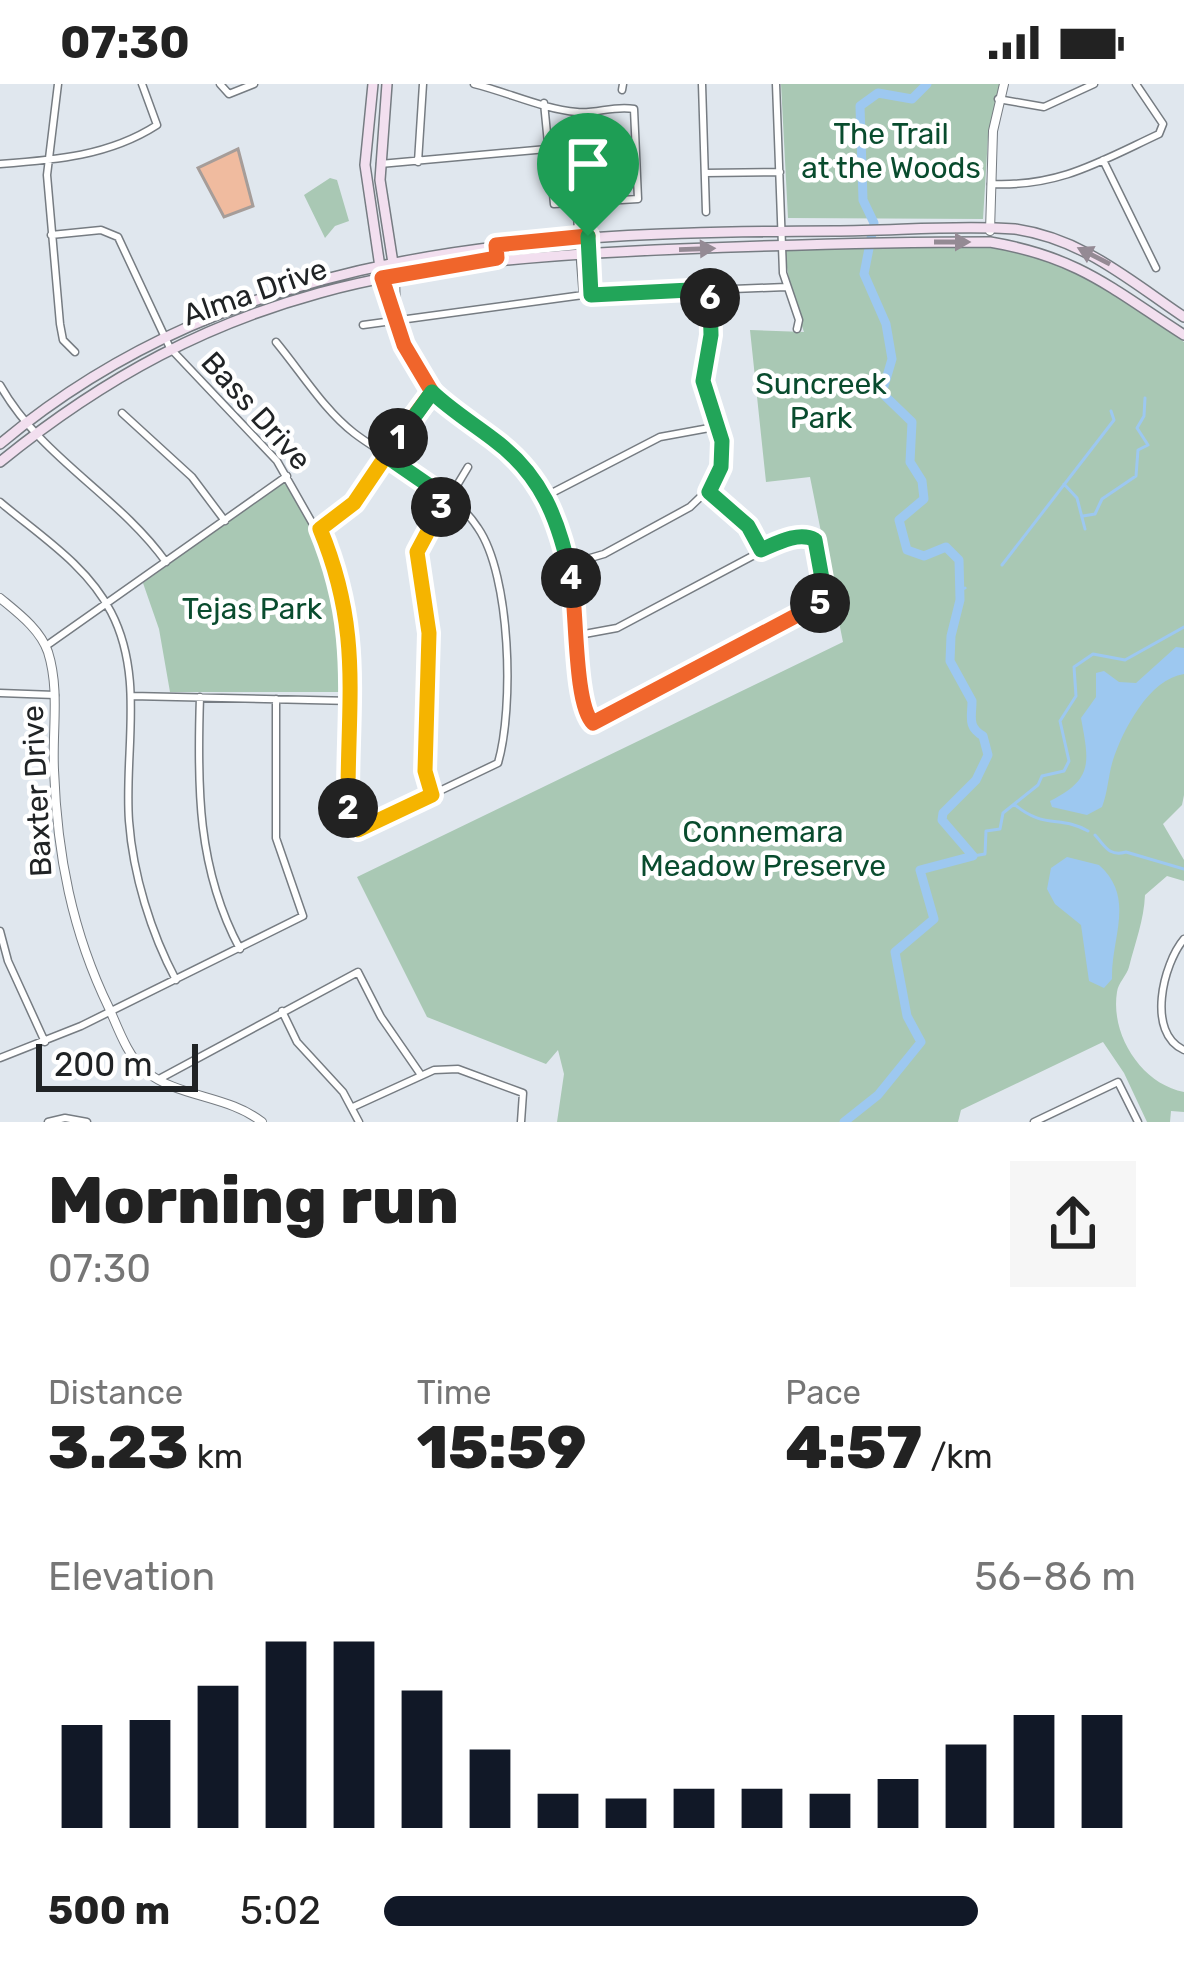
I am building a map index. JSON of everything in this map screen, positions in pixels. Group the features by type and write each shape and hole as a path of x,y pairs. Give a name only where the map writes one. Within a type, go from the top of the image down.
{"main road":[{"path":"373,84 365,165 379,265 388,276"},
{"path":"387,84 380,164 393,261 388,276"},
{"path":"365,165 380,164"},
{"name":"Alma Drive","path":"0,444 78,386 278,297 393,261 496,245 781,230 990,228 1041,233 1084,250 1184,317"},
{"name":"Alma Drive","path":"278,297 497,258 990,242 1040,252 1091,272 1184,335"},
{"path":"496,245 497,258"},
{"name":"Alma Drive","path":"0,462 167,343"}],"street":[{"path":"58,84 48,159 52,235 63,340 75,352"},
{"path":"0,164 82,157 157,125 142,84"},
{"path":"220,84 229,94 254,84"},
{"path":"418,162 423,84"},
{"path":"474,84 544,103 572,112 634,109 638,199 554,204 544,103"},
{"path":"702,84 706,212"},
{"path":"776,84 785,287 799,320 796,328"},
{"path":"990,242 998,99 1004,84"},
{"path":"998,99 1044,107 1094,84"},
{"path":"991,184 1040,184 1103,160 1164,129 1152,102 1136,84"},
{"path":"380,164 548,149"},
{"path":"1103,160 1156,268"},
{"path":"706,173 780,172"},
{"path":"575,202 584,237"},
{"path":"587,202 587,295"},
{"name":"Bass Drive","path":"52,235 101,230 118,237 167,343 287,476 320,529 346,609 353,701 347,778 350,823 356,830 432,795"},
{"path":"388,276 410,356 432,392 515,456 558,520 589,721 598,722 824,599 812,538 787,539 617,628 579,635"},
{"path":"363,325 396,316 587,295 785,287"},
{"path":"568,565 604,554 709,492 721,467 721,426 702,373 711,335 710,289"},
{"path":"276,342 343,424 447,498 478,527 496,579 506,669 498,763 432,795 425,771 429,633 417,552 447,498 468,466"},
{"path":"0,385 34,434 121,508 166,562"},
{"path":"320,529 354,503 432,392"},
{"path":"122,412 192,477 225,520"},
{"path":"545,496 660,436 721,426"},
{"path":"0,598 46,646 287,476"},
{"path":"709,492 748,526 761,550"},
{"path":"0,502 76,565 107,604 124,644 131,696 129,823 149,917 176,980"},
{"name":"Baxter Drive","path":"46,646 55,694 52,740 62,864 79,937 110,1012 145,1071 242,1109 262,1122"},
{"path":"0,693 55,694"},
{"path":"131,696 353,701"},
{"path":"200,697 200,822 215,898 240,950"},
{"path":"0,1058 110,1012 303,916 276,838 276,699"},
{"path":"0,931 8,961 45,1042"},
{"path":"1184,939 1170,966 1160,1020 1167,1037 1184,1050"},
{"path":"160,1078 358,972 380,1017 421,1075"},
{"path":"282,1012 298,1043 353,1107 359,1122"},
{"path":"353,1107 421,1075 458,1070 523,1093 521,1122"},
{"path":"1034,1122 1118,1082 1138,1122"},
{"path":"48,1122 65,1118 87,1122"}],"green space":[{"name":"The Trail at the Woods","path":"781,84 1000,84 988,137 983,219 788,218"},
{"path":"330,178 337,180 349,221 335,226 325,238 304,195"},
{"path":"991,245 1069,269 1184,342 1184,795 1182,805 1163,824 1184,860 1184,881 1167,876 1145,895 1116,1008 1132,1055 1155,1079 1184,1092 1184,1112 1171,1111 1170,1122 1147,1122 1103,1042 961,1110 958,1122 557,1122 564,1074 558,1050 546,1064 427,1017 357,877 843,642 810,477 766,482 750,330 804,332 792,298 784,249"},
{"name":"Tejas Park","path":"281,483 287,485 301,510 333,584 345,636 349,692 170,692 159,629 143,583"}],"water":[{"path":"1176,647 1184,648 1184,674 1160,685 1131,721 1113,760 1102,807 1087,815 1052,807 1050,801 1075,785 1085,768 1081,718 1096,697 1096,673 1104,671 1119,682 1136,683"},
{"path":"1067,857 1099,865 1116,891 1119,919 1112,979 1104,988 1089,981 1081,925 1055,904 1047,889 1051,868"}],"building":[{"path":"238,149 253,206 224,217 198,168"}],"waterway":[{"path":"844,1122 878,1095 921,1042 907,1016 895,952 934,919 920,870 973,856 942,820 943,813 976,780 988,755 983,736 972,725 972,701 950,661 960,600 959,560 946,547 924,556 907,550 899,520 924,499 922,481 910,462 912,422 882,393 892,359 886,324 864,274 874,223 863,200 860,106 878,93 912,99 927,84"},
{"path":"1083,516 1095,514 1102,499 1136,476 1138,450 1148,445 1137,428 1144,416 1145,398"},
{"path":"1002,565 1114,420 1111,411"},
{"path":"1064,484 1077,498 1085,529"},
{"path":"959,591 965,588"},
{"path":"973,856 985,854 986,831 1000,829 1003,813 1038,785 1042,776 1064,771 1069,761 1060,721 1076,696 1074,667 1093,654 1125,660 1184,627"},
{"path":"1014,804 1034,817 1088,831"},
{"path":"1095,835 1111,852 1184,869"}],"route":[{"path":"588,236 496,245 497,258 382,278 404,345 432,392 397,440 386,456 363,492 320,529 352,640 353,712 347,778 348,813 356,830 432,795 425,771 429,633 417,577 417,552 447,498 386,456 432,392 515,456 558,520 574,592 581,692 591,722 824,599 812,538 787,539 761,550 740,517 709,492 721,467 722,441 703,381 711,335 710,289 591,295 588,236"}],"park label":[{"name":"Suncreek Park","path":"821,401"},
{"name":"Connemara Meadow Preserve","path":"763,850"}]}
